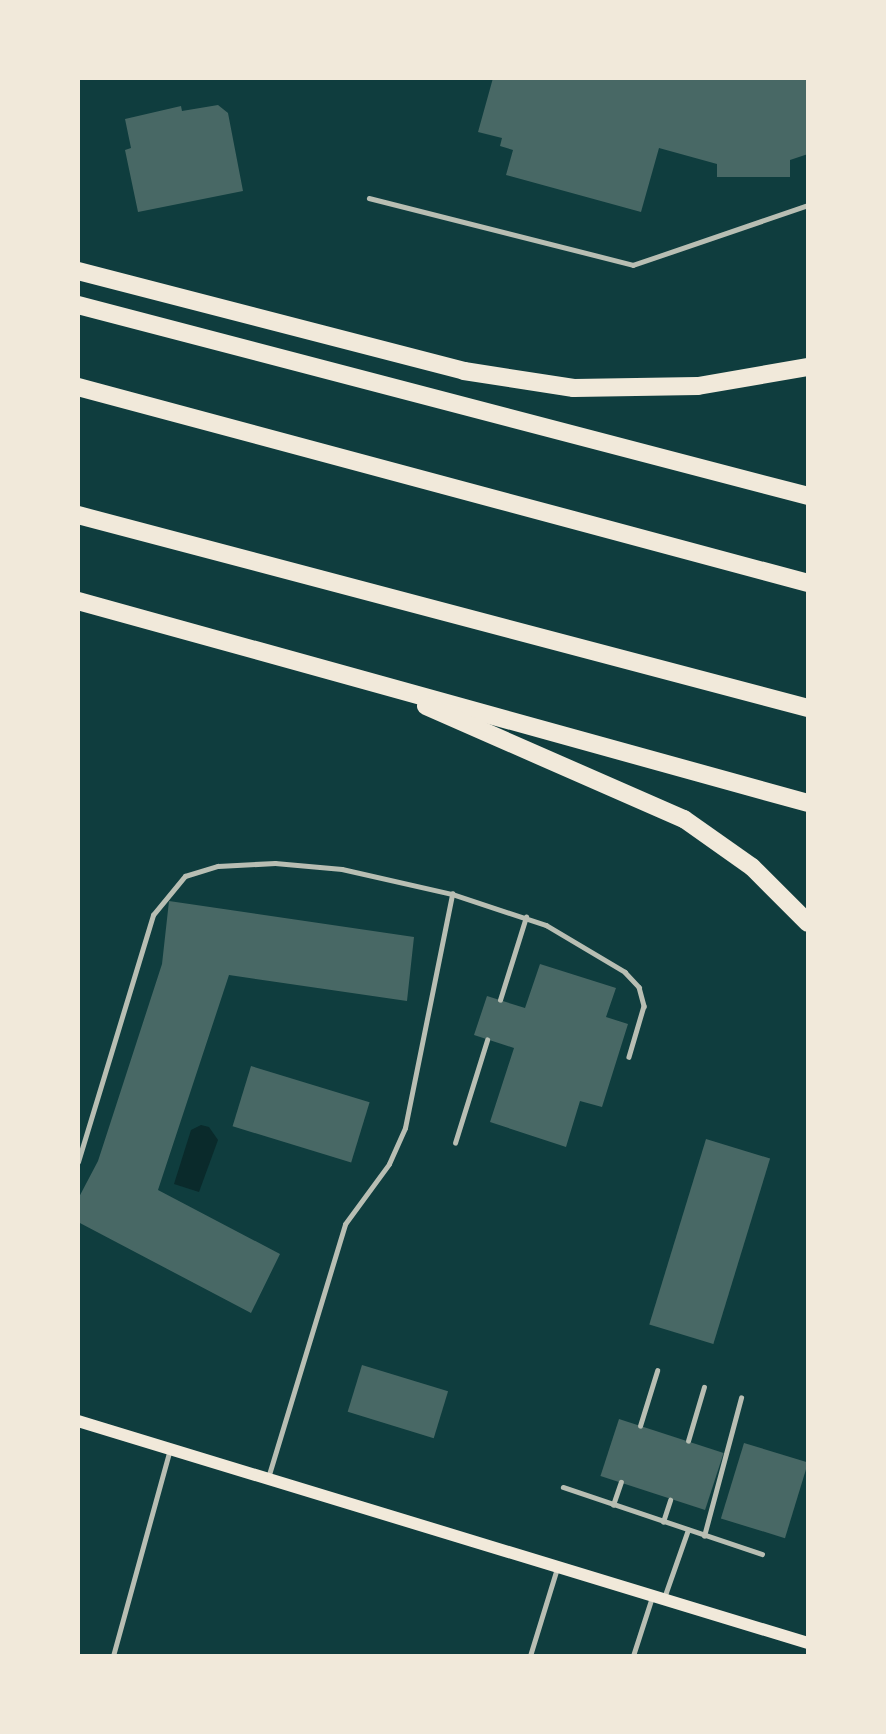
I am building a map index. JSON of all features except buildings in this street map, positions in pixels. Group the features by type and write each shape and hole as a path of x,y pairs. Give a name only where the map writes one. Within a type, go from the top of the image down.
{"highway":[{"path":"78,271 464,372 574,388 698,386 808,368"},
{"path":"78,305 808,496"},
{"path":"78,387 808,583"},
{"path":"78,515 808,708"},
{"path":"78,601 808,803"},
{"path":"355,677 684,819 752,867 808,923"}],"main road":[{"path":"78,1421 808,1643"}],"lane":[{"path":"369,198 633,265 808,205"},
{"path":"78,1162 147,931 162,899 185,876 218,866 299,864 452,894 526,917 578,942 639,987 644,1006 629,1057"},
{"path":"268,1479 345,1224 389,1164 405,1128 452,894"},
{"path":"500,1000 526,917"},
{"path":"455,1143 487,1040"},
{"path":"640,1426 657,1371"},
{"path":"688,1442 704,1387"},
{"path":"704,1536 741,1398"},
{"path":"113,1656 171,1449"},
{"path":"613,1505 621,1482"},
{"path":"563,1486 613,1505 762,1554"},
{"path":"663,1522 670,1500"},
{"path":"633,1656 688,1530"},
{"path":"530,1656 557,1568"}],"water":[{"path":"201,1125 209,1127 218,1140 199,1192 174,1184 191,1130"}]}
